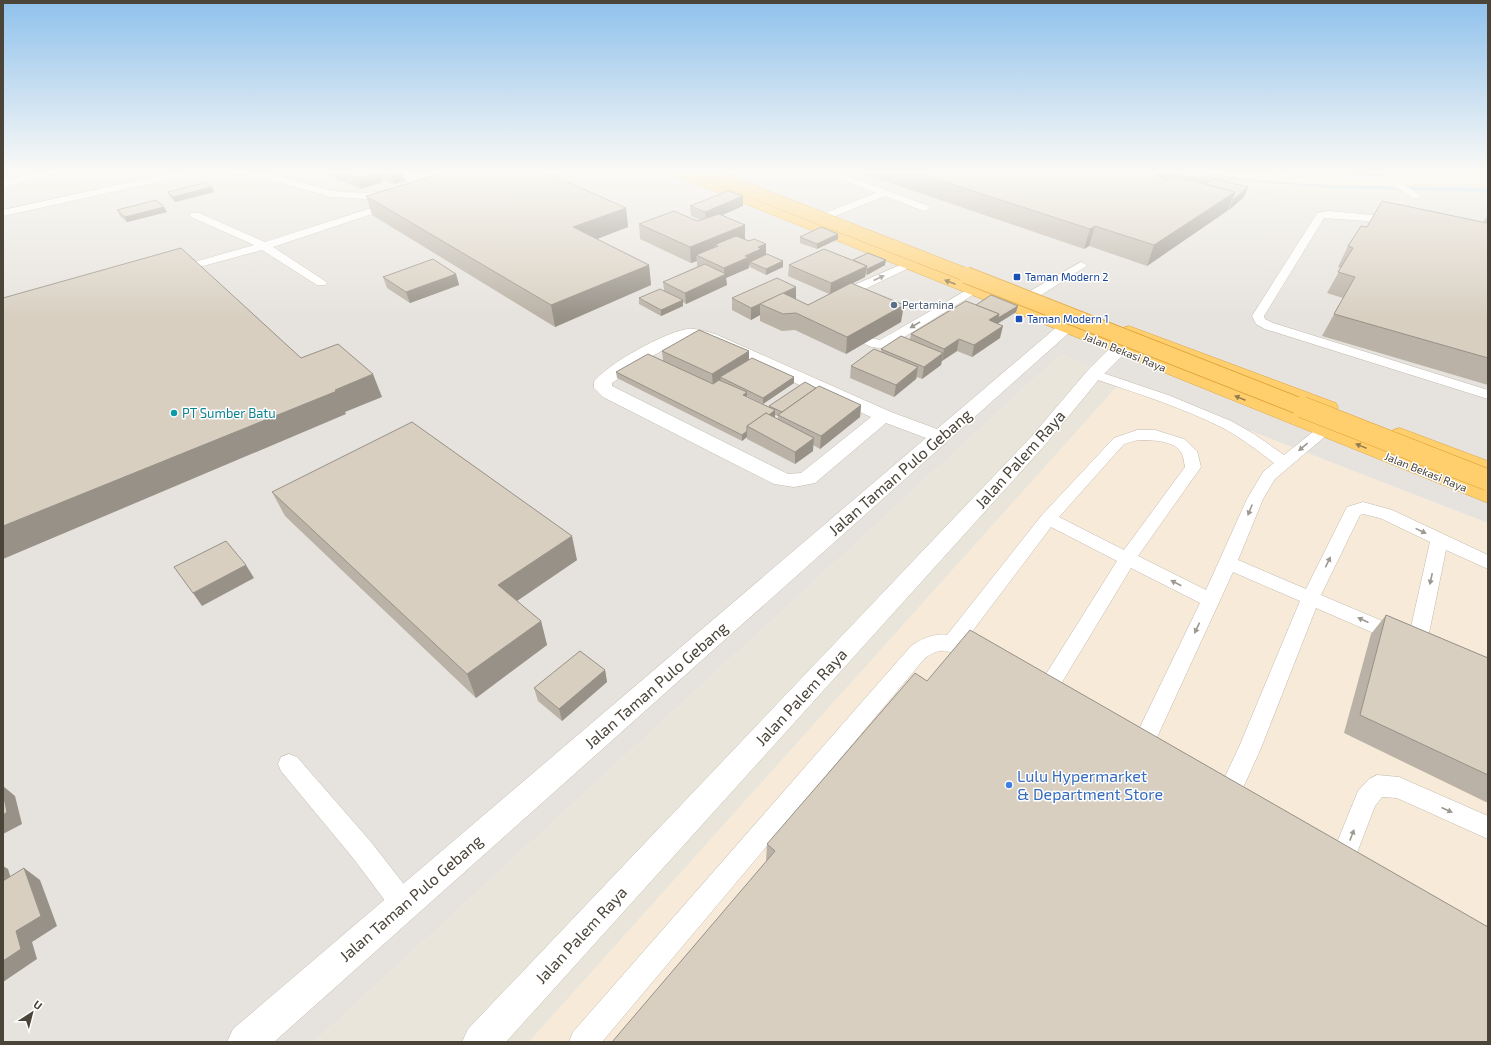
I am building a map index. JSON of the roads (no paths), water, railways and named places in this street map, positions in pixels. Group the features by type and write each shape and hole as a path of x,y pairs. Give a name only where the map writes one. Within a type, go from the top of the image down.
{"highway":[{"name":"Jalan Bekasi Raya","path":"794,220 1118,350 1488,496"},
{"path":"824,220 1488,480"},
{"name":"Jalan Bekasi Raya","path":"841,220 1488,468"},
{"path":"1154,364 1174,348"},
{"path":"1438,476 1455,456"}],"street":[{"name":"Jalan Taman Pulo Gebang","path":"246,1042 1065,328"},
{"path":"884,416 808,478 794,482 781,479 609,393 603,388 603,382 609,375 650,351 680,335 688,334 709,338 884,416 940,437"},
{"name":"Jalan Palem Raya","path":"481,1042 1038,441 1094,374 1118,350"}],"lane":[{"path":"206,220 264,246 320,283"},
{"path":"164,273 264,246 336,220"},
{"path":"1318,220 1258,316 1260,321 1269,326 1488,394"},
{"path":"1391,220 1404,221"},
{"path":"828,301 907,265"},
{"path":"1034,294 1081,265"},
{"path":"868,341 883,344 972,291"},
{"path":"1094,374 1163,398 1226,424 1249,437 1284,463"},
{"path":"1117,742 1148,761 1210,600 1228,563 1255,499 1270,476 1323,431"},
{"path":"952,643 1048,519 1119,441 1137,435 1155,435 1179,442 1189,451 1193,467 1173,492 1129,559 1043,696"},
{"path":"1224,805 1250,748 1311,597 1353,511 1363,508 1386,514 1488,563"},
{"path":"1048,519 1210,600"},
{"path":"1228,563 1311,597 1424,647 1439,540"},
{"path":"583,1042 918,652 927,644 939,642 952,643 998,670"},
{"path":"1023,685 1063,709"},
{"path":"289,764 362,850 404,905"},
{"path":"1358,883 1328,865 1366,799 1377,786 1399,788 1488,828"}],"place":[{"name":"Taman Modern 2","path":"1017,277"},
{"name":"Pertamina","path":"894,305"},
{"name":"Taman Modern 1","path":"1019,319"},
{"name":"PT Sumber Batu","path":"174,413"},
{"name":"Lulu Hypermarket & Department Store","path":"1009,785"}]}
